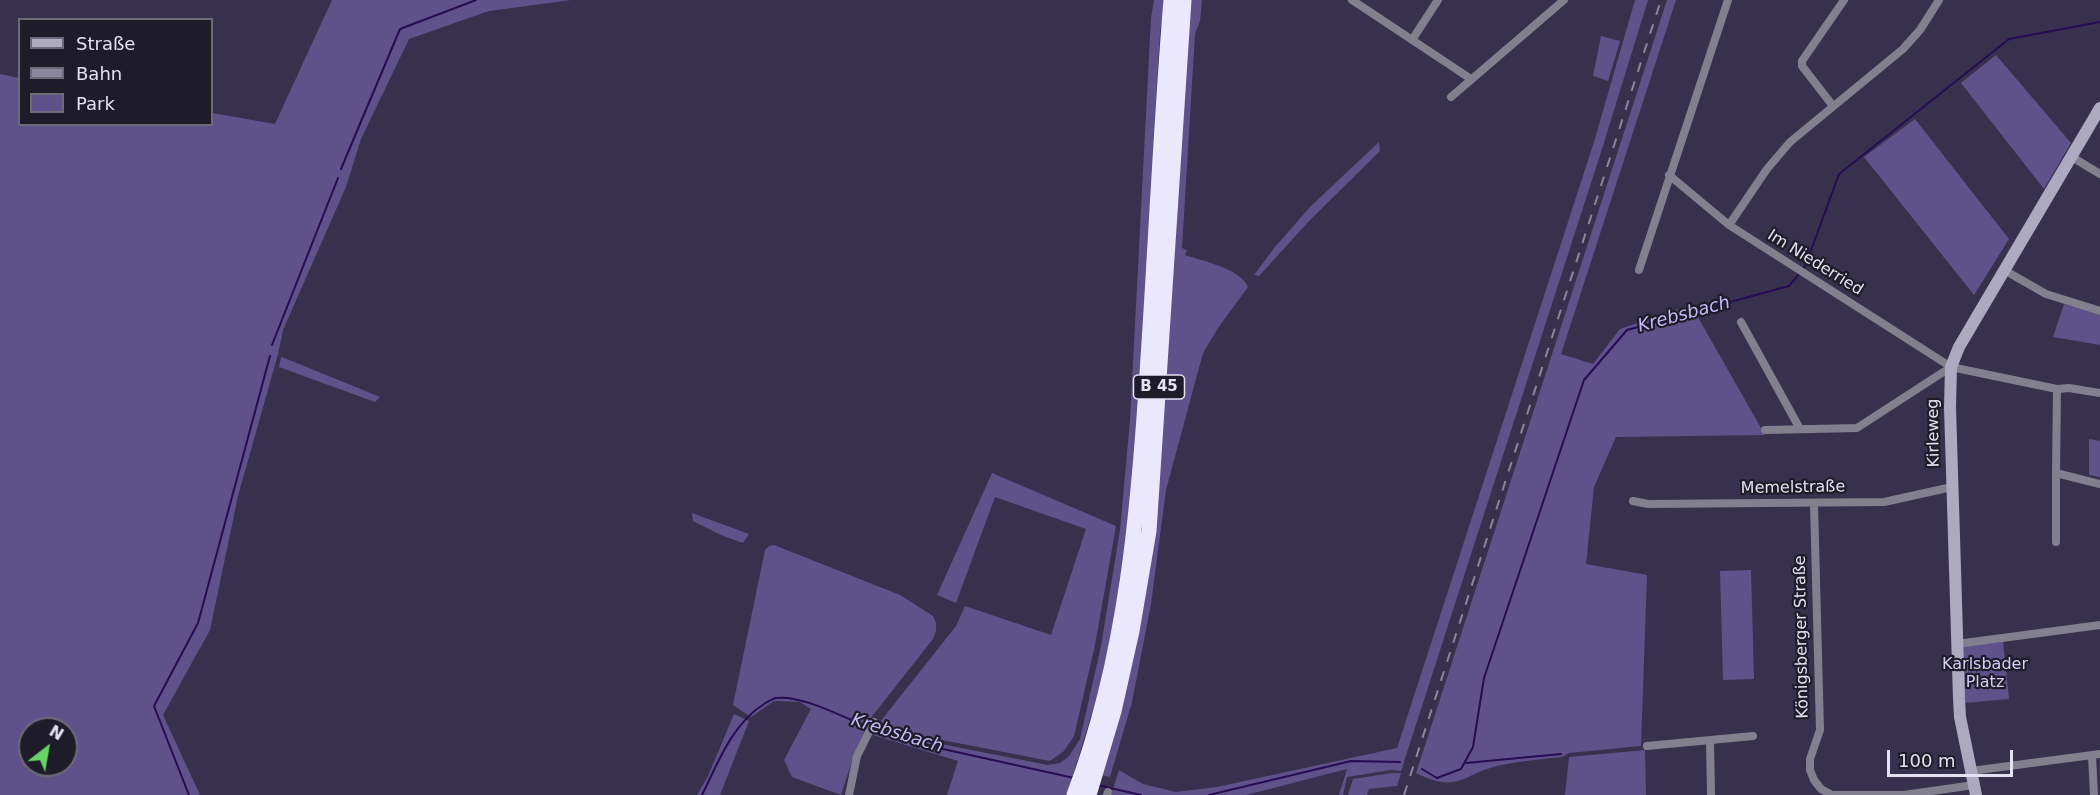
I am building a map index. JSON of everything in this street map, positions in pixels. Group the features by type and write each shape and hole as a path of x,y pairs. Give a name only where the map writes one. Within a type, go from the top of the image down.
{"highway":[{"name":"B 45","path":"1091,767 1127,589 1135,526 1144,423 1171,0"},
{"name":"B 45","path":"1080,794 1114,711 1132,631 1149,531 1184,0"}],"street":[{"path":"1352,0 1471,79"},
{"path":"1412,40 1438,0"},
{"path":"1451,96 1564,0"},
{"path":"1639,270 1728,0"},
{"path":"1833,106 1802,66 1802,60 1844,0"},
{"path":"1729,225 1767,169 1790,142 1903,49 1920,30 1939,0"},
{"name":"Kirleweg","path":"1975,790 1960,717 1952,487 1951,367 1959,347 2100,108"},
{"path":"2072,157 2100,174"},
{"name":"Im Niederried","path":"1669,176 1729,225 1951,367"},
{"path":"2004,270 2046,294 2100,311"},
{"path":"1741,322 1800,429"},
{"path":"1765,430 1857,428 1951,367 2057,389 2069,388 2100,393"},
{"path":"2056,543 2057,389"},
{"path":"2056,473 2100,484"},
{"name":"Memelstraße","path":"1633,501 1648,504 1884,502 1952,487"},
{"name":"Königsberger Straße","path":"1814,504 1820,730 1810,759 1810,770 1814,780 1821,789 1832,795 1904,795 1975,790"},
{"path":"1957,644 2100,625"},
{"path":"849,795 857,756 874,722"},
{"path":"1647,746 1753,736"},
{"path":"1710,741 1711,795"},
{"path":"1971,771 2096,755 2094,795"}],"green space":[{"path":"332,0 571,0 489,11 409,39 361,139 346,187 283,330 238,496 210,630 163,715 200,795 0,795 0,74 18,78 18,126 213,126 213,113 275,124"},
{"path":"1154,0 1165,0 1160,34 1151,181 1140,425 1121,589 1098,693 1067,795 947,795 958,761 873,735 878,727 915,739 1048,765 1060,763 1069,756 1080,739 1101,646 1120,530 1130,420 1151,18"},
{"path":"1189,0 1202,0 1200,21 1195,34 1182,248 1187,250 1185,255 1221,266 1238,275 1248,287 1203,353 1166,490 1151,604 1132,702 1110,777 1101,775 1130,673"},
{"path":"1635,0 1648,0 1401,771 1391,770 1347,777 1343,795 1339,795 1347,769 1246,795 1111,795 1119,770 1143,784 1176,792 1217,787 1397,748 1594,142"},
{"path":"1667,0 1676,0 1561,354 1593,364 1620,329 1691,305 1765,435 1616,437 1594,487 1586,564 1647,575 1641,746 1569,753 1562,757 1502,765 1452,782 1431,779 1416,773"},
{"path":"1601,36 1620,41 1608,81 1593,76"},
{"path":"1996,55 2071,143 2044,189 1961,83"},
{"path":"1915,119 2009,239 1974,295 1864,157"},
{"path":"1379,142 1380,151 1310,220 1259,276 1254,275 1310,207"},
{"path":"2064,304 2100,315 2100,345 2053,337"},
{"path":"281,357 380,397 375,402 279,367"},
{"path":"2089,439 2100,441 2100,477 2089,475"},
{"path":"992,473 1116,526 1095,645 1074,736 1064,751 1050,761 916,735 880,722 956,626 965,606 1051,635 1086,529 995,497 956,603 937,595"},
{"path":"692,513 749,534 743,543 721,535 693,521"},
{"path":"774,545 900,595 933,616 936,623 933,639 870,719 854,755 841,795 792,777 784,760 811,709 800,702 774,701 751,717 733,705 765,550"},
{"path":"1751,570 1754,679 1723,680 1720,571"},
{"name":"Karlsbader Platz","path":"2003,642 2009,699 1964,703 1962,646"},
{"path":"734,714 749,721 720,795 697,795 708,776"},
{"path":"1645,750 1646,795 1565,795 1569,757"},
{"path":"1401,773 1397,786 1369,789 1367,795 1348,795 1353,779"}],"waterway":[{"path":"341,169 400,29 476,0"},
{"name":"Krebsbach","path":"1803,269 1839,174 2009,39 2100,22"},
{"path":"272,345 338,178"},
{"name":"Krebsbach","path":"1422,769 1437,778 1461,769 1473,747 1484,678 1584,380 1627,330 1789,286 1799,274"},
{"path":"189,795 154,706 198,623 270,356"},
{"name":"Krebsbach","path":"702,795 720,757 743,722 753,712 773,699 787,698 810,703 868,727"},
{"name":"Krebsbach","path":"873,729 943,749 1074,778"},
{"path":"1466,763 1561,754"},
{"name":"Krebsbach","path":"1209,795 1351,761 1400,762"},
{"name":"Krebsbach","path":"1097,785 1141,795"}],"railway":[{"path":"1404,795 1661,0"}]}
